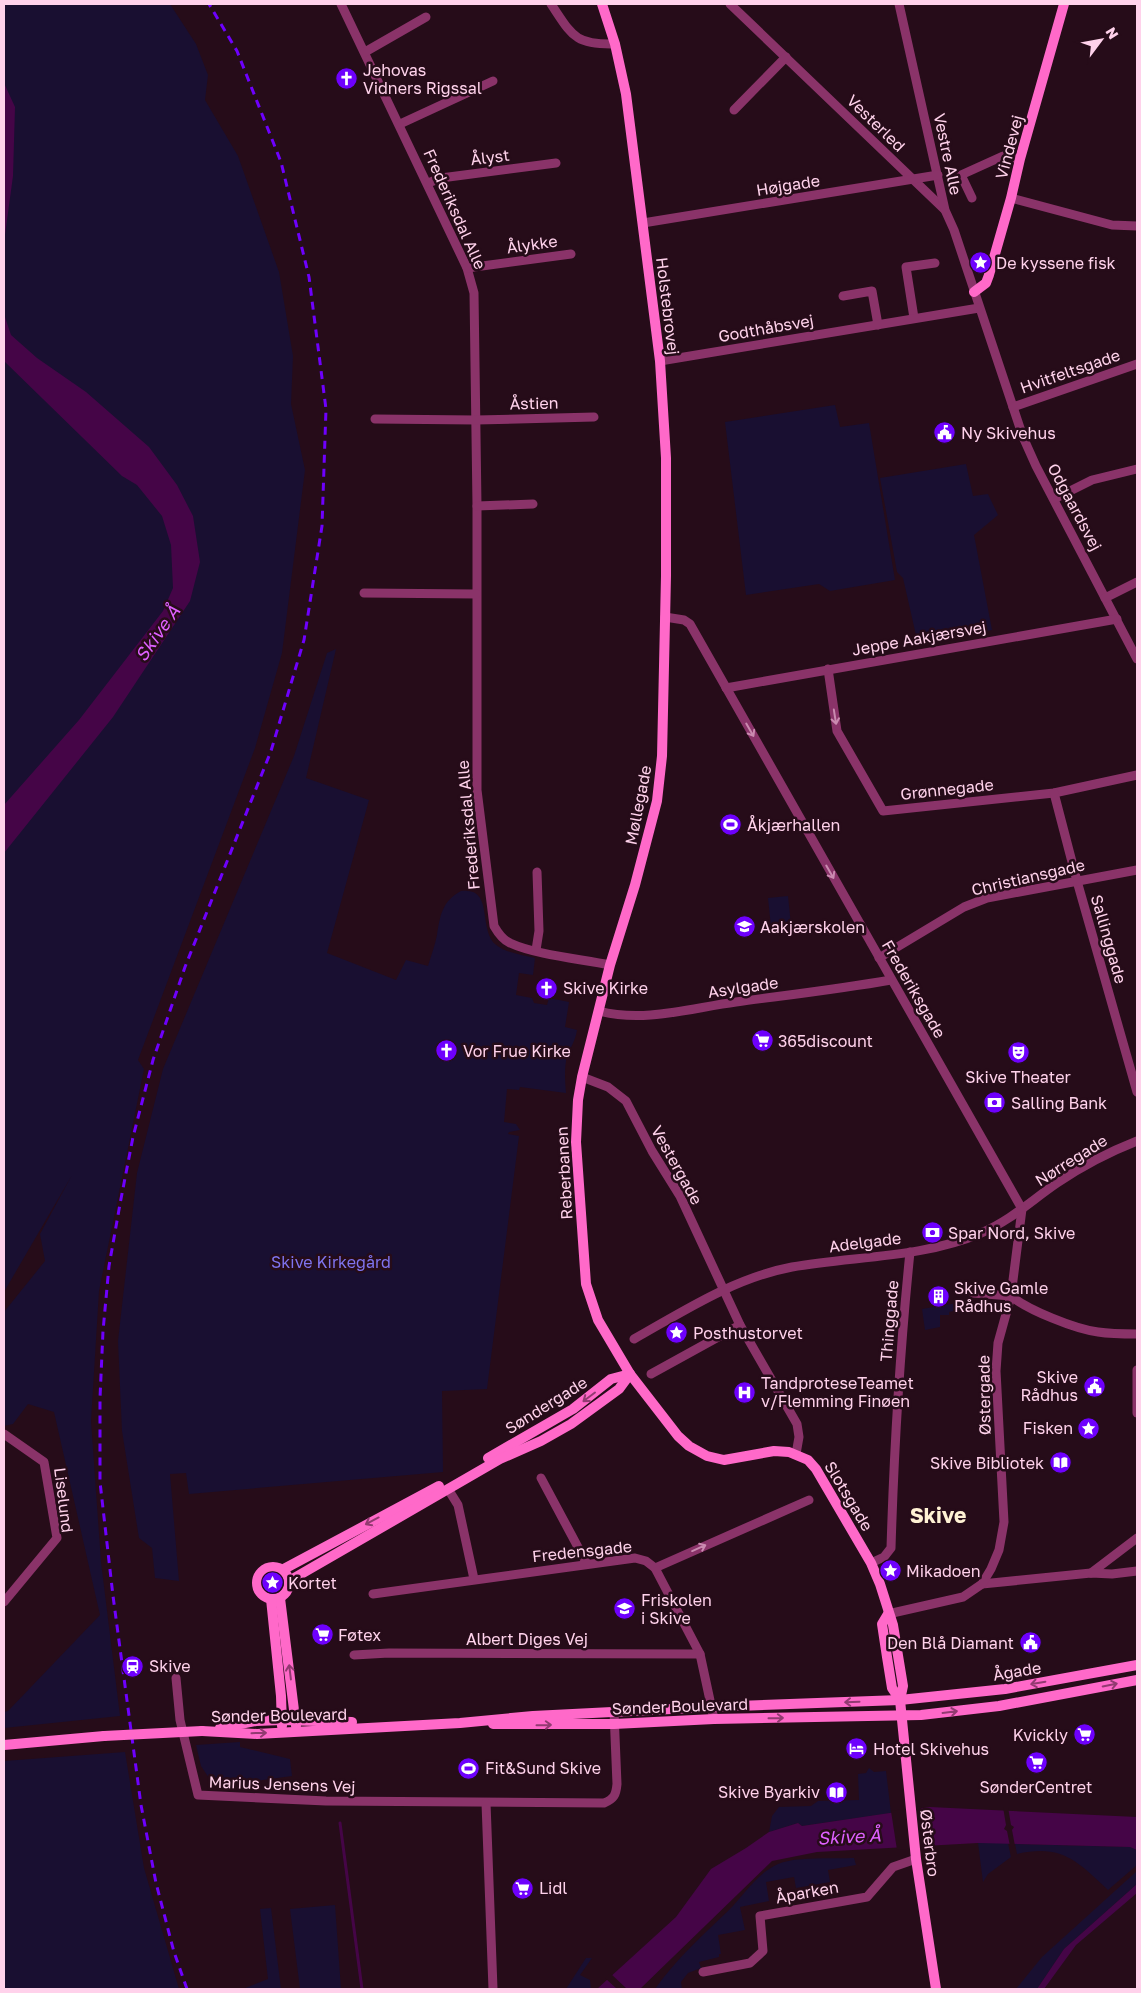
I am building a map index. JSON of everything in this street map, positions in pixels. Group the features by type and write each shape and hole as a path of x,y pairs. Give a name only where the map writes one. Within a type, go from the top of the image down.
{"street":[{"name":"Frederiksdal Alle","path":"341,4 428,183 467,268 474,293 476,320 477,790 494,926 509,943 610,965"},
{"path":"551,4 567,28 579,39 595,45 615,44"},
{"name":"Holstebrovej","path":"602,4 615,44 626,94 660,361 666,458 665,617"},
{"name":"Vesterled","path":"730,4 945,210"},
{"name":"Vestre Alle","path":"899,4 945,210 954,230 978,308"},
{"name":"Vindevej","path":"974,292 986,283 989,275 1064,4"},
{"path":"364,52 426,17"},
{"path":"734,110 786,57"},
{"path":"400,124 493,81"},
{"path":"972,198 961,175 1004,156 1020,159"},
{"name":"Ålyst","path":"428,183 441,178 556,163"},
{"name":"Højgade","path":"643,223 938,175"},
{"path":"1011,198 1112,225 1137,226"},
{"name":"Ålykke","path":"467,268 571,254"},
{"path":"914,318 906,268 935,263"},
{"path":"843,296 872,291 878,324"},
{"name":"Godthåbsvej","path":"660,361 978,308"},
{"name":"Odgaardsvej","path":"978,308 1012,407 1036,466 1137,659"},
{"name":"Hvitfeltsgade","path":"1012,407 1137,364"},
{"name":"Åstien","path":"476,420 594,416"},
{"path":"375,419 476,420"},
{"path":"1054,499 1092,480 1137,469"},
{"path":"477,506 533,504"},
{"path":"1105,598 1137,582"},
{"path":"364,593 476,594"},
{"name":"Frederiksgade","path":"665,617 684,620 690,624 1022,1210"},
{"name":"Møllegade","path":"610,965 635,885 657,801 662,756 665,617"},
{"name":"Jeppe Aakjærsvej","path":"726,688 1117,619"},
{"name":"Grønnegade","path":"828,669 837,731 883,811 1054,793 1137,775"},
{"name":"Sallinggade","path":"1054,793 1137,1092"},
{"name":"Christiansgade","path":"879,958 964,907 979,901 1137,870"},
{"path":"536,950 539,930 537,872"},
{"name":"Reberbanen","path":"610,965 582,1077 576,1113 576,1142 586,1284 598,1320 630,1374 680,1438 700,1453 724,1460 774,1451 796,1454"},
{"name":"Asylgade","path":"599,1011 614,1015 648,1015 734,1002 836,990 891,980"},
{"name":"Vestergade","path":"582,1077 608,1087 626,1101 652,1152 680,1196 723,1290"},
{"name":"Nørregade","path":"1022,1210 1096,1159 1137,1141"},
{"name":"Adelgade","path":"634,1339 709,1297 749,1279 791,1267 910,1252 957,1242 982,1233 1022,1210"},
{"name":"Østergade","path":"888,1614 963,1598 982,1584 999,1550 1004,1522 996,1371 998,1343 1011,1296 1022,1210"},
{"name":"Thinggade","path":"872,1564 884,1557 891,1548 894,1452 902,1332 910,1252"},
{"path":"723,1290 740,1325 797,1424 799,1437 796,1454"},
{"path":"973,1293 1011,1296 1020,1304 1080,1328 1097,1332 1137,1334"},
{"path":"651,1374 740,1325"},
{"path":"1137,1370 1137,1413"},
{"name":"Søndergade","path":"289,1581 500,1459 541,1441 579,1419 619,1389 630,1374"},
{"name":"Søndergade","path":"282,1570 444,1484 556,1420 594,1394 611,1379 630,1374"},
{"name":"Liselund","path":"4,1434 44,1462 57,1538 4,1602"},
{"name":"Slotsgade","path":"796,1454 808,1460 816,1469 872,1564 883,1592 888,1614"},
{"path":"541,1478 587,1564"},
{"path":"448,1489 458,1505 474,1579"},
{"path":"714,1719 700,1654 655,1568 810,1500"},
{"path":"1092,1573 1137,1538"},
{"name":"Fredensgade","path":"373,1594 635,1558 646,1561 655,1568"},
{"path":"268,1568 278,1568 282,1570 289,1581 287,1591 275,1598 264,1597 259,1592 257,1579 259,1574 268,1568"},
{"path":"982,1584 1092,1573 1112,1574 1137,1571"},
{"path":"275,1598 282,1732"},
{"path":"275,1598 296,1731"},
{"name":"Østerbro","path":"888,1614 882,1624 892,1688 900,1700 916,1858 936,1989"},
{"name":"Albert Diges Vej","path":"354,1655 389,1653 700,1654"},
{"name":"Ågade","path":"900,1700 1005,1689 1137,1665"},
{"name":"Marius Jensens Vej","path":"176,1678 180,1720 198,1796 326,1801 604,1803 611,1800 616,1794 614,1712"},
{"name":"Ågade","path":"902,1716 921,1716 999,1706 1137,1680"},
{"name":"Sønder Boulevard","path":"4,1745 104,1736 202,1731 257,1734 460,1723 533,1716 900,1700"},
{"name":"Sønder Boulevard","path":"460,1723 517,1726 714,1719 902,1716"},
{"name":"Sønder Boulevard","path":"202,1731 256,1721 282,1720 416,1724"},
{"path":"486,1802 494,1989"},
{"name":"Åparken","path":"703,1972 750,1963 763,1951 760,1916 867,1897 892,1867 916,1858"}],"green space":[{"path":"4,4 170,4 196,44 208,75 205,100 238,156 279,272 293,356 291,404 305,470 282,653 255,748 138,1060 144,1069 99,1291 91,1421 101,1562 120,1716 4,1728 4,1712 8,1711 100,1615 54,1412 28,1404 13,1424 4,1426 4,1312 45,1261 40,1234 72,1175 4,1292"},
{"path":"835,405 840,427 869,423 895,580 830,591 819,584 746,595 725,422"},
{"path":"966,464 973,496 988,494 998,515 974,535 992,630 918,644 903,578 897,572 880,478"},
{"name":"Skive Kirkegård","path":"336,649 306,778 369,800 327,953 396,980 406,960 428,966 441,915 450,899 461,891 471,891 478,895 482,902 490,937 495,944 509,952 535,958 533,975 519,973 516,995 532,998 534,1003 547,1005 549,998 569,1002 565,1027 577,1030 566,1061 566,1093 520,1087 519,1090 507,1089 504,1122 516,1124 520,1130 509,1132 508,1134 519,1136 487,1389 442,1391 443,1472 189,1494 186,1473 170,1474 179,1581 155,1578 152,1548 139,1538 122,1431 118,1341 137,1173 163,1069 294,756 327,653"},
{"path":"788,896 791,925 771,927 768,898"},
{"path":"957,1303 958,1310 949,1312 949,1315 940,1315 940,1327 925,1330 922,1309"},
{"path":"240,1742 240,1747 290,1759 292,1776 219,1786 213,1784 201,1766 196,1745"},
{"path":"125,1752 144,1868 179,1989 4,1989 4,1761"},
{"path":"869,1768 874,1772 886,1771 891,1813 802,1826 798,1823 769,1832 772,1816 779,1807 811,1806 818,1801 859,1800 858,1774 866,1773"},
{"path":"978,1843 1008,1843 1011,1857 988,1874 983,1882"},
{"path":"1015,1844 1130,1847 1137,1850 1137,1865 1108,1890 1068,1857 1046,1851 1017,1854"},
{"path":"815,1858 854,1858 856,1865 828,1870 830,1882 796,1888 794,1877 766,1882 769,1901 740,1907 745,1930 718,1935 721,1954 719,1954 719,1957 699,1962 701,1968 688,1973 681,1982 682,1989 655,1989 690,1948 770,1868 786,1861"},
{"path":"1137,1871 1137,1884 1064,1949 1037,1989 1016,1989 1042,1957"},
{"path":"335,1905 341,1989 300,1989 290,1909"},
{"path":"271,1908 281,1989 243,1989 268,1979 260,1909"},
{"path":"586,1958 592,1958 580,1975 590,1980 591,1989 566,1989"}],"water":[{"path":"4,83 15,107 13,176 4,242"},
{"name":"Skive Å","path":"4,314 11,335 37,358 86,392 149,447 177,485 193,516 200,562 190,601 113,717 4,853 4,805 79,720 163,611 173,588 171,545 162,516 137,485 122,476 4,361"},
{"name":"Skive Å","path":"930,1807 1137,1817 1137,1850 1130,1847 978,1843 817,1852 772,1861 640,1989 597,1989 676,1917 711,1869 769,1832 798,1823 802,1826"},
{"path":"1137,1884 1137,1893 1076,1945 1044,1989 1037,1989 1064,1949"}],"pier":[{"path":"921,1806 927,1847 897,1850 891,1811"},
{"path":"1003,1807 1008,1807 1011,1825 1014,1827 1012,1830 1015,1846 1010,1846 1007,1831 1004,1829 1006,1825"},
{"path":"610,1973 627,1989 617,1989 605,1978"}],"waterway":[{"path":"340,1823 362,1989"}],"railway":[{"path":"187,1989 174,1952 156,1883 141,1805 113,1596 100,1482 100,1398 103,1331 109,1266 120,1204 133,1137 153,1060 185,967 271,751 304,640 322,526 326,409 309,277 281,162 237,51 209,4"}],"place":[{"name":"Jehovas Vidners Rigssal","path":"347,79"},
{"name":"De kyssene fisk","path":"980,263"},
{"name":"Ny Skivehus","path":"945,433"},
{"name":"Åkjærhallen","path":"731,825"},
{"name":"Aakjærskolen","path":"744,927"},
{"name":"Skive Kirke","path":"547,988"},
{"name":"365discount","path":"762,1041"},
{"name":"Vor Frue Kirke","path":"447,1051"},
{"name":"Skive Theater","path":"1018,1053"},
{"name":"Salling Bank","path":"995,1103"},
{"name":"Spar Nord, Skive","path":"932,1233"},
{"name":"Skive Gamle Rådhus","path":"938,1297"},
{"name":"Posthustorvet","path":"677,1333"},
{"name":"Skive Rådhus","path":"1094,1386"},
{"name":"TandproteseTeamet v/Flemming Finøen","path":"745,1392"},
{"name":"Fisken","path":"1089,1428"},
{"name":"Skive Bibliotek","path":"1060,1463"},
{"name":"Mikadoen","path":"890,1571"},
{"name":"Kortet","path":"272,1583"},
{"name":"Friskolen i Skive","path":"625,1609"},
{"name":"Føtex","path":"322,1635"},
{"name":"Den Blå Diamant","path":"1030,1643"},
{"name":"Skive","path":"133,1666"},
{"name":"Kvickly","path":"1084,1735"},
{"name":"Hotel Skivehus","path":"857,1749"},
{"name":"SønderCentret","path":"1036,1763"},
{"name":"Fit&Sund Skive","path":"469,1768"},
{"name":"Skive Byarkiv","path":"836,1792"},
{"name":"Lidl","path":"523,1888"}],"district":[{"name":"Skive","path":"938,1515"}]}
